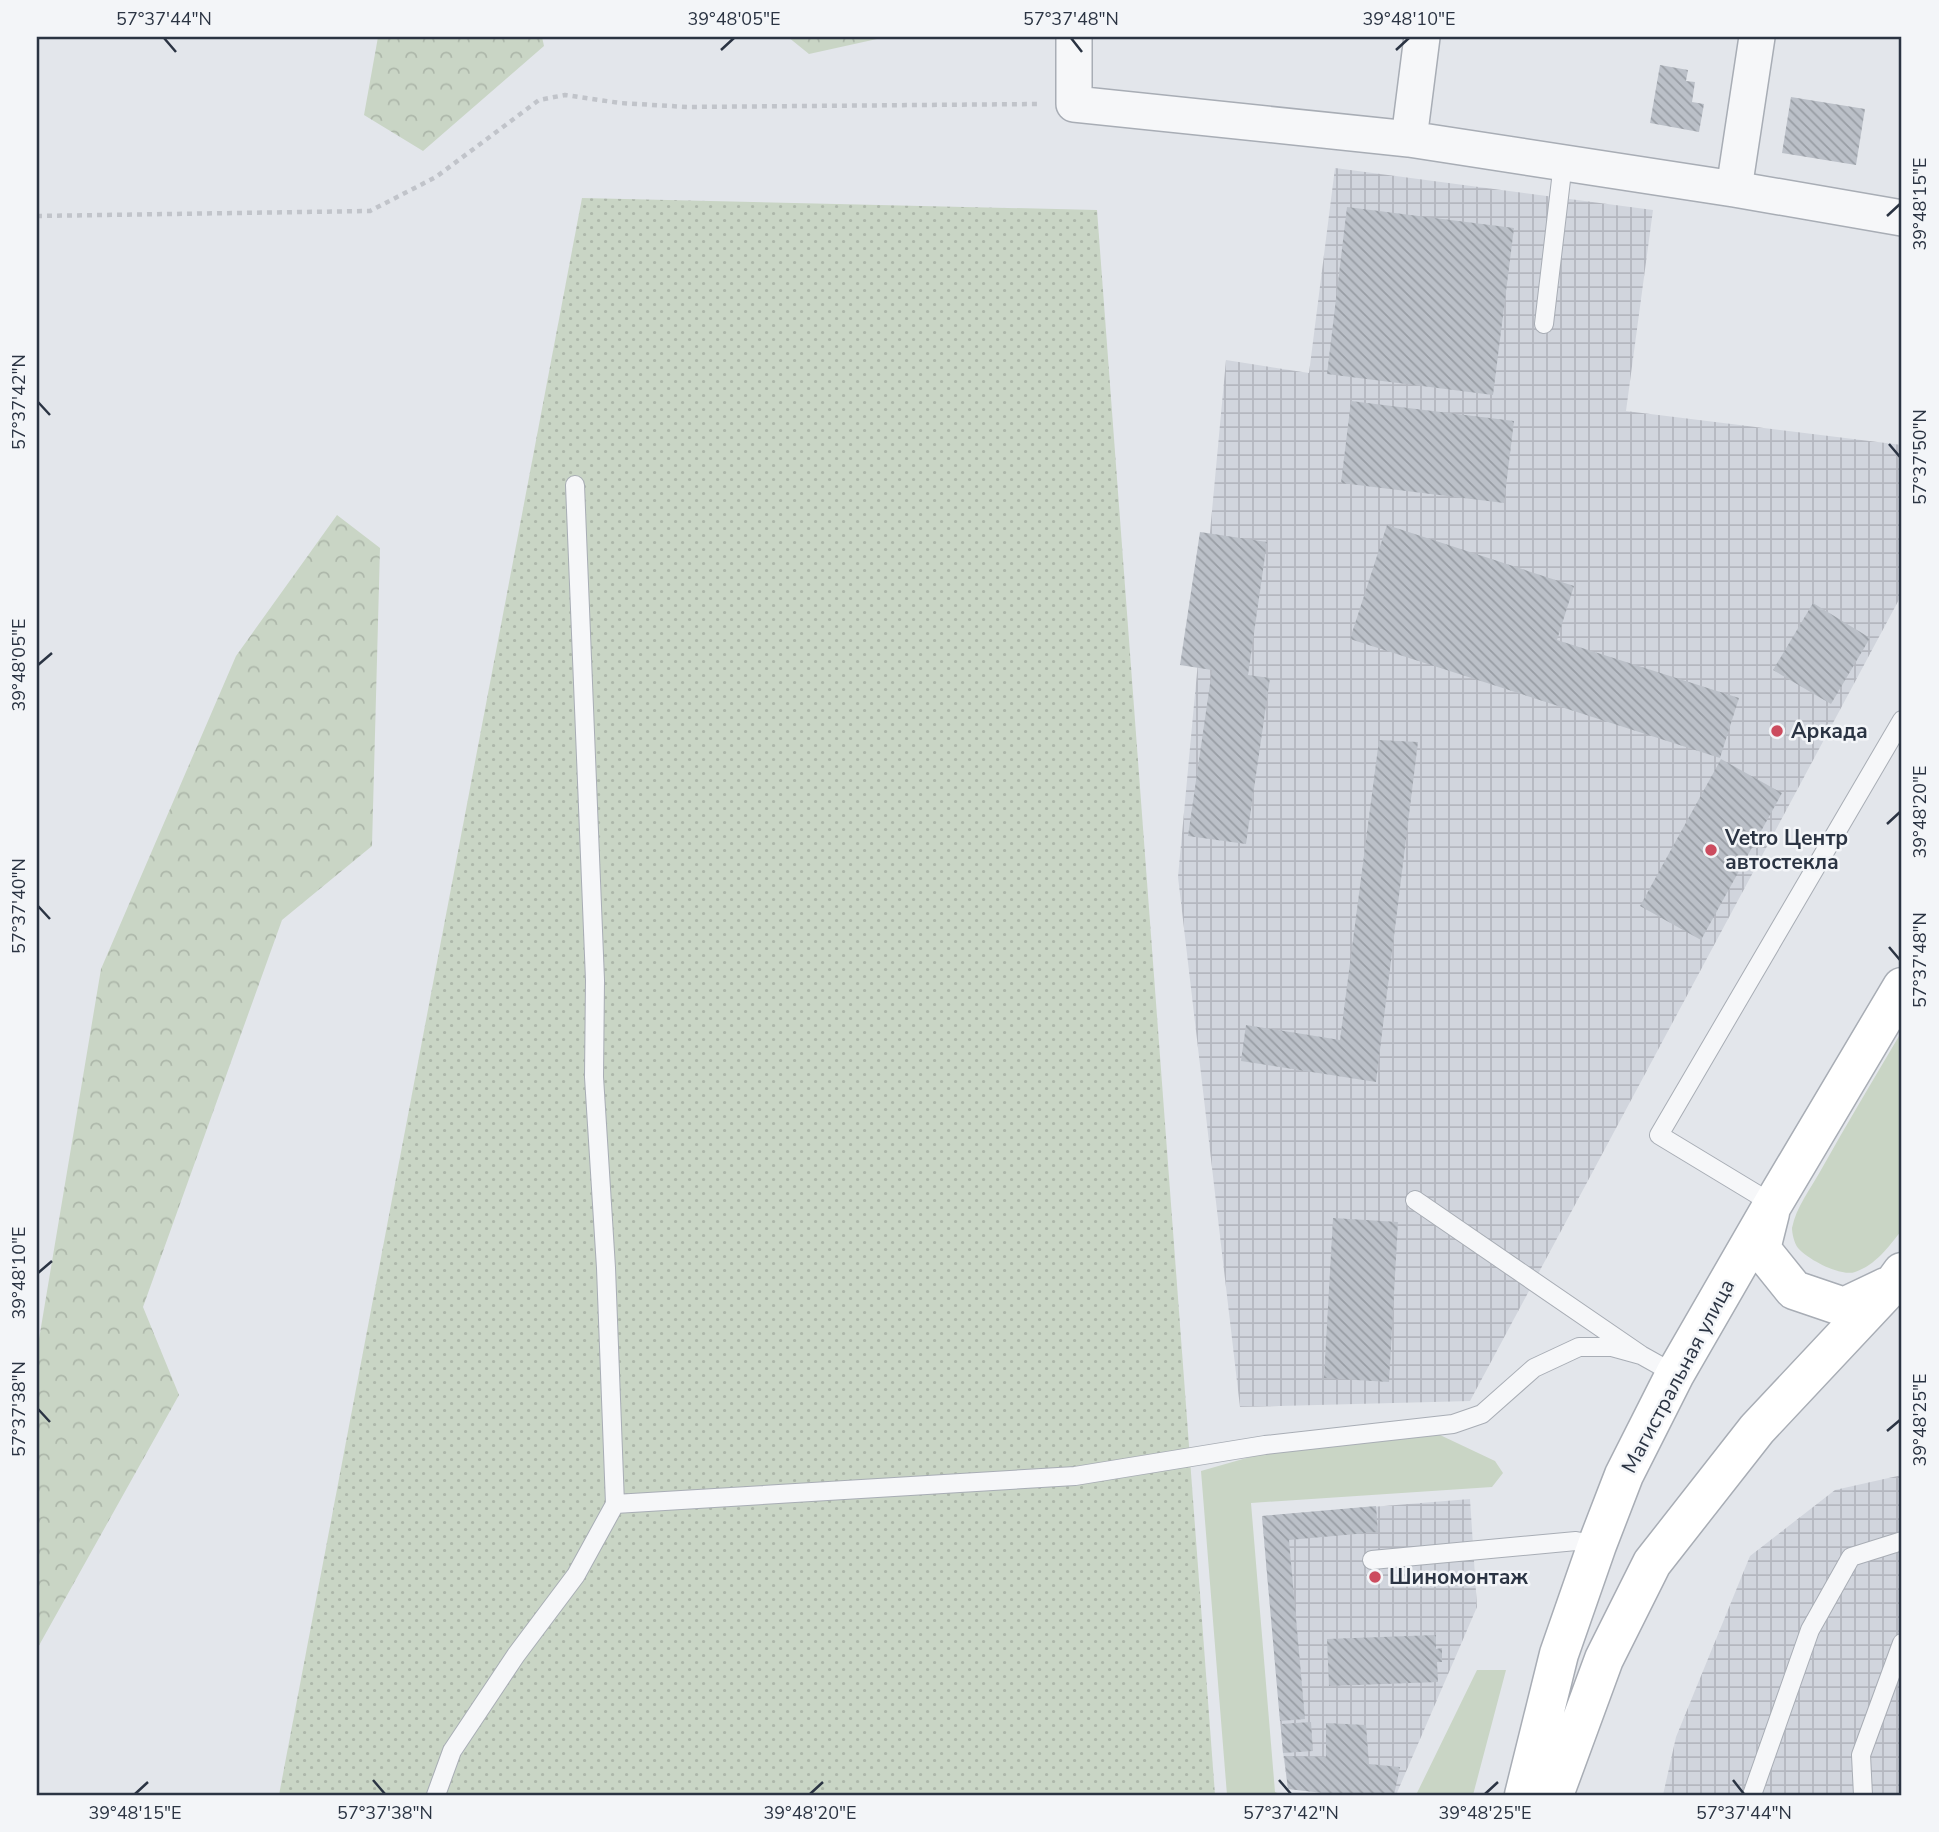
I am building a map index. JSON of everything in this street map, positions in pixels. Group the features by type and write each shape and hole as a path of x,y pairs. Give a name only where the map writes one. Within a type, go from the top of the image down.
{"main road":[{"name":"Магистральная улица","path":"1524,1795 1559,1654 1625,1475 1675,1374 1902,987"},
{"path":"1773,1204 1761,1249 1794,1290 1844,1307 1898,1278"},
{"path":"1554,1795 1604,1659 1652,1563 1757,1429 1898,1278"},
{"path":"1597,1545 1652,1563"}],"street":[{"path":"1074,37 1074,104 1409,139 1902,218"},
{"path":"1409,139 1422,37"},
{"path":"1734,189 1757,37"}],"lane":[{"path":"1544,324 1563,163"},
{"path":"436,1795 452,1751 516,1655 576,1575 615,1504 606,1268 594,1077 595,980 575,485"},
{"path":"1773,1204 1659,1135 1902,720"},
{"path":"1415,1200 1641,1355 1675,1374"},
{"path":"615,1504 1075,1476 1265,1446 1453,1424 1482,1414 1534,1368 1578,1348 1612,1347 1641,1355"},
{"path":"1372,1560 1576,1541 1597,1545"},
{"path":"1752,1795 1810,1630 1851,1557 1902,1541"},
{"path":"1863,1795 1861,1755 1902,1643"}],"path":[{"path":"37,216 370,211 436,177 539,100 565,94 620,103 687,107 1074,104"}],"shaded area":[{"path":"1335,168 1653,210 1626,411 1902,445 1902,594 1470,1401 1240,1407 1178,877 1226,360 1309,373"},
{"path":"1902,1475 1902,1795 1663,1795 1676,1737 1750,1556 1835,1490"},
{"path":"1470,1499 1477,1607 1396,1795 1341,1795 1288,1789 1262,1516"}],"green space":[{"path":"378,37 542,37 544,46 423,151 364,115"},
{"path":"788,37 886,37 809,54"},
{"path":"582,198 1097,210 1215,1795 279,1795"},
{"path":"337,515 380,548 372,846 282,920 143,1307 179,1395 37,1649 37,1351 101,969 236,656"},
{"path":"1902,1031 1902,1230 1869,1265 1855,1272 1841,1272 1816,1262 1802,1252 1795,1243 1792,1228 1804,1198"},
{"path":"1440,1435 1495,1461 1503,1473 1492,1487 1251,1503 1275,1792 1282,1795 1227,1795 1201,1471 1257,1455"},
{"path":"1477,1670 1506,1670 1473,1795 1416,1795"}],"building":[{"path":"1660,65 1688,70 1686,81 1695,82 1692,102 1704,104 1699,132 1650,123"},
{"path":"1791,97 1865,109 1856,165 1782,153"},
{"path":"1347,207 1514,228 1493,395 1327,374"},
{"path":"1351,401 1514,421 1504,503 1341,483"},
{"path":"1387,525 1574,586 1557,640 1739,698 1720,758 1350,639"},
{"path":"1200,532 1267,542 1248,675 1270,678 1246,844 1188,836 1212,670 1180,665"},
{"path":"1813,603 1870,638 1831,704 1773,670"},
{"path":"1379,740 1418,742 1376,1082 1241,1061 1246,1025 1340,1040"},
{"name":"Vetro Центр автостекла","path":"1721,759 1782,793 1701,940 1640,906"},
{"path":"1333,1218 1398,1222 1389,1382 1324,1378"},
{"path":"1376,1506 1378,1532 1289,1540 1305,1719 1280,1721 1262,1516"},
{"path":"1436,1635 1436,1649 1442,1648 1442,1662 1437,1662 1438,1682 1329,1686 1327,1639"},
{"path":"1311,1722 1313,1751 1283,1753 1281,1724"},
{"path":"1326,1723 1366,1725 1369,1764 1400,1767 1394,1795 1341,1795 1288,1789 1284,1756 1326,1757"}],"place":[{"name":"Аркада","path":"1777,731"},
{"name":"Vetro Центр автостекла","path":"1711,850"},
{"name":"Шиномонтаж","path":"1375,1577"}]}
